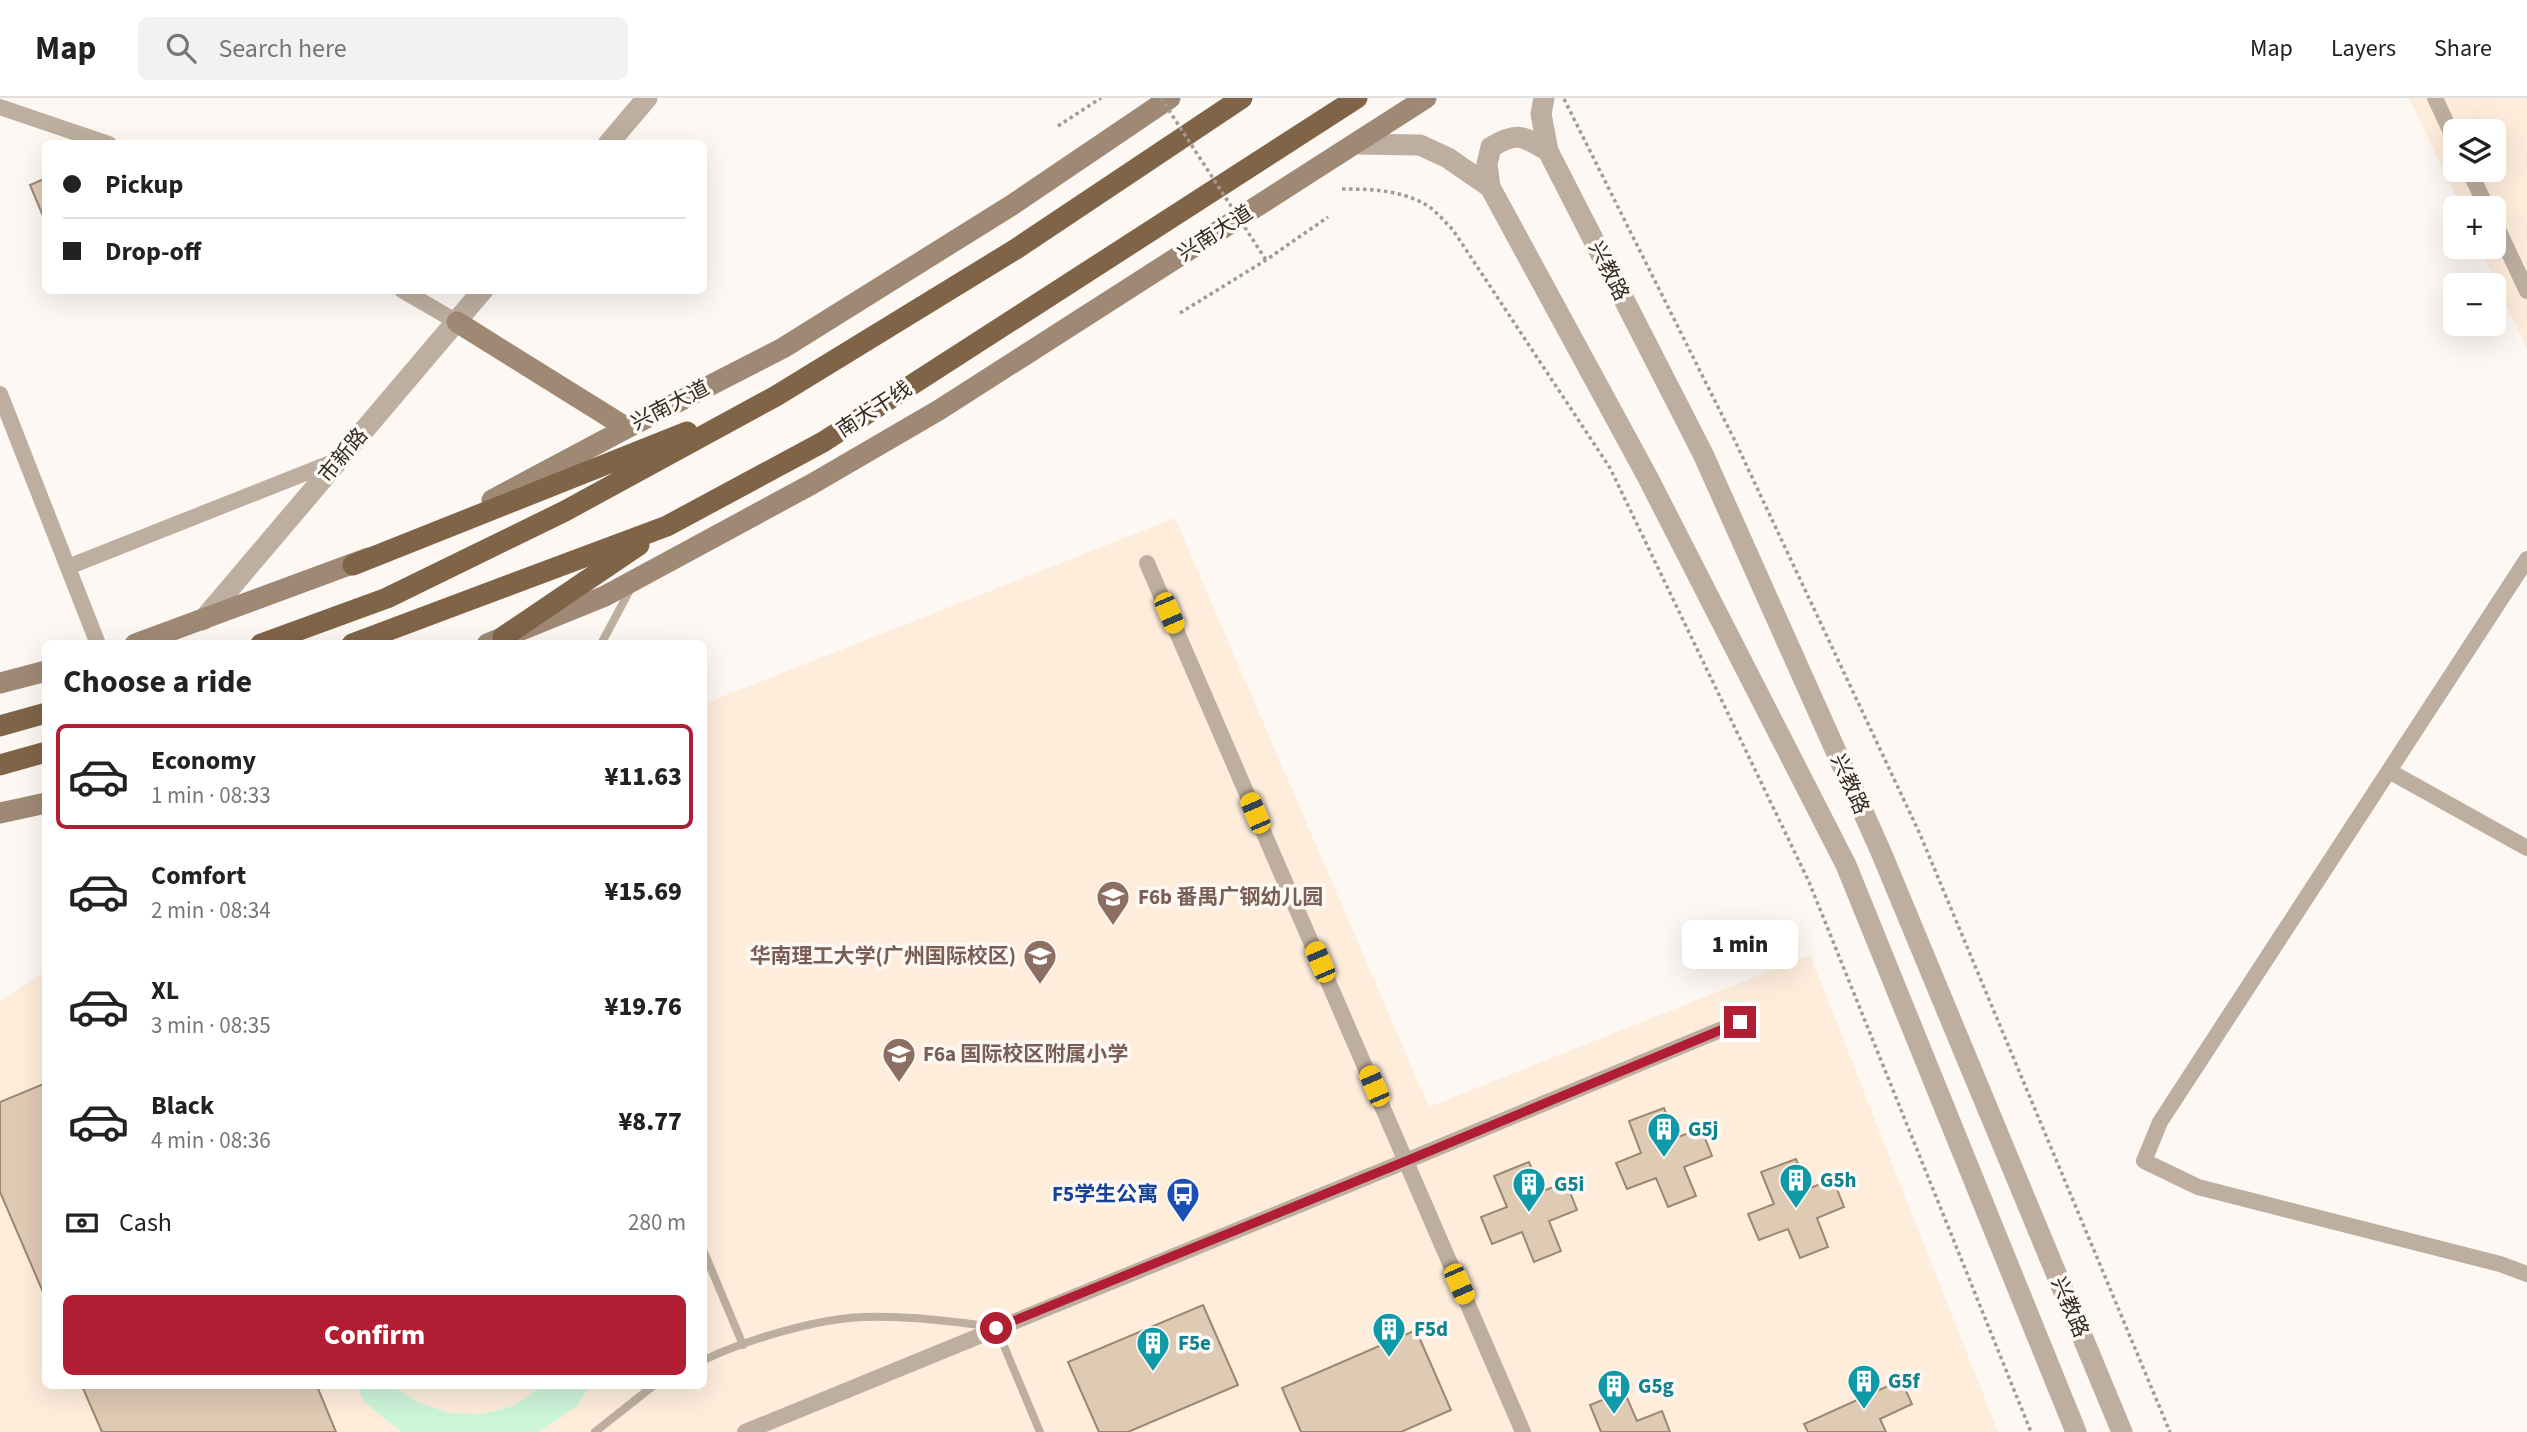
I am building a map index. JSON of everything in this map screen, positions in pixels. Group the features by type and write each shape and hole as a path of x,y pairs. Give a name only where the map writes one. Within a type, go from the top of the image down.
{"highway":[{"path":"272,640 387,598 565,512 776,396 1016,249 1242,98"},
{"name":"南大干线","path":"363,640 667,526 823,442 1357,98"},
{"path":"354,565 776,396"},
{"path":"495,640 667,526"},
{"path":"0,726 42,714"},
{"path":"0,765 42,753"}],"main road":[{"name":"兴南大道","path":"146,640 354,565 517,489 627,428 783,348 1012,205 1170,98"},
{"name":"兴南大道","path":"495,640 581,606 635,580 812,484 939,410 1426,98"},
{"path":"457,322 627,428"},
{"path":"0,683 42,672"},
{"path":"0,813 42,804"}],"street":[{"path":"611,140 647,98"},
{"name":"兴教路","path":"1544,98 1541,114 1548,151 1703,454 1881,852 2122,1432"},
{"path":"2435,98 2445,119"},
{"path":"0,107 96,140"},
{"path":"1490,187 1487,164 1491,147 1509,136 1525,138 1548,151"},
{"path":"1355,144 1420,145 1448,158 1490,187"},
{"name":"兴教路","path":"1490,187 1647,476 1846,865 2076,1432"},
{"path":"2506,246 2527,291"},
{"path":"409,294 457,322"},
{"name":"市新路","path":"203,620 480,294"},
{"path":"0,394 96,640"},
{"path":"68,567 340,459"},
{"path":"2527,559 2160,1122 2144,1161 2198,1187 2500,1264 2527,1274"},
{"path":"1147,564 1523,1432"},
{"path":"2389,771 2527,848"},
{"path":"745,1432 1740,1022"}],"lane":[{"path":"603,640 635,580"},
{"path":"707,1259 743,1345"},
{"path":"707,1359 793,1329 861,1317 928,1319 996,1328 1040,1432"},
{"path":"595,1432 649,1389"}],"path":[{"path":"1058,126 1101,98"},
{"path":"1161,98 1266,260"},
{"path":"1564,98 1735,441 1919,832 2170,1432"},
{"path":"1342,189 1374,189 1400,194 1430,207 1452,230 1610,468 1809,882 2031,1432"},
{"path":"1180,313 1266,260 1328,217"}],"shaded area":[{"path":"2409,98 2527,98 2527,349 2506,304 2506,273 2491,273 2485,259 2506,259 2506,196 2455,196 2449,182 2506,182 2506,119 2443,119 2443,170"},
{"name":"华南理工大学(广州国际校区)","path":"1175,518 1429,1107 1810,955 1998,1432 0,1432 0,1001 42,973 42,1389 707,1389 707,703"}],"green space":[{"path":"358,1389 398,1389 419,1403 450,1413 482,1414 513,1406 538,1389 587,1389 577,1406 539,1432 402,1432 364,1402"}],"building":[{"path":"42,180 42,214 30,185"},
{"path":"42,1085 42,1290 0,1192 0,1102"},
{"name":"G5j","path":"1664,1108 1676,1138 1701,1128 1712,1156 1684,1167 1696,1196 1668,1207 1656,1178 1627,1189 1616,1163 1641,1153 1629,1121"},
{"name":"G5h","path":"1796,1159 1808,1189 1833,1179 1844,1207 1817,1218 1828,1247 1800,1258 1788,1229 1759,1240 1748,1214 1774,1204 1761,1172"},
{"name":"G5i","path":"1529,1162 1541,1192 1566,1182 1577,1210 1549,1221 1561,1251 1534,1262 1522,1232 1492,1244 1481,1217 1507,1207 1494,1176"},
{"name":"F5e","path":"1203,1305 1238,1385 1128,1432 1099,1432 1068,1362"},
{"name":"F5d","path":"1416,1330 1451,1410 1401,1432 1301,1432 1282,1388"},
{"name":"G5f","path":"1901,1380 1912,1404 1880,1419 1886,1432 1808,1432 1804,1424"},
{"path":"83,1389 318,1389 336,1432 102,1432"},
{"name":"G5g","path":"1624,1391 1637,1421 1662,1411 1670,1432 1601,1432 1590,1405"}],"place":[{"name":"F6b 番禺广钢幼儿园","path":"1113,927"},
{"name":"华南理工大学(广州国际校区)","path":"1040,986"},
{"name":"F6a 国际校区附属小学","path":"899,1084"},
{"name":"G5j","path":"1664,1159"},
{"name":"G5h","path":"1796,1210"},
{"name":"G5i","path":"1529,1214"},
{"name":"F5学生公寓","path":"1183,1224"},
{"name":"F5d","path":"1389,1359"},
{"name":"F5e","path":"1153,1373"},
{"name":"G5f","path":"1864,1411"},
{"name":"G5g","path":"1614,1416"}],"route":[{"path":"996,1328 1740,1022"}]}
